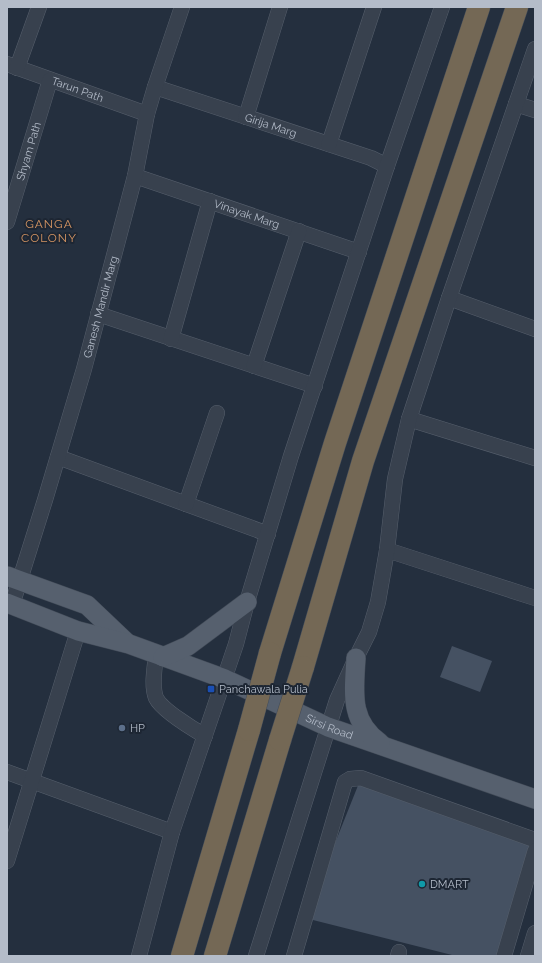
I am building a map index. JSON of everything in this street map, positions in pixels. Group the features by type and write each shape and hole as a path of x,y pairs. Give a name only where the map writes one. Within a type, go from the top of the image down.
{"highway":[{"path":"182,956 270,653 334,443 479,7"},
{"path":"215,956 363,460 517,7"}],"main road":[{"name":"Sirsi Road","path":"13,578 87,604 128,644"},
{"path":"160,655 188,646 247,602"},
{"name":"Sirsi Road","path":"9,604 78,631 128,644 160,655 225,680 328,727 535,799"},
{"path":"356,658 354,696 355,708 361,723 370,736 385,747"}],"street":[{"path":"12,66 39,7"},
{"name":"Ganesh Mandir Marg","path":"9,604 13,578 58,457 84,369 135,176 155,87 182,7"},
{"path":"246,117 280,7"},
{"path":"329,144 374,7"},
{"path":"139,956 172,832 225,680 291,456 358,252 442,7"},
{"path":"256,956 337,700 369,632 378,602 387,550 395,479 409,419 535,49"},
{"name":"Tarun Path","path":"12,66 148,114"},
{"name":"Shyam Path","path":"7,222 50,80"},
{"name":"Girija Marg","path":"155,87 371,158 387,166"},
{"path":"516,104 535,110"},
{"name":"Vinayak Marg","path":"135,176 358,252"},
{"path":"171,339 210,201"},
{"path":"254,366 299,231"},
{"path":"449,298 535,329"},
{"path":"98,314 315,386"},
{"path":"186,504 217,413"},
{"path":"409,419 535,458"},
{"path":"58,457 268,534"},
{"path":"387,550 535,598"},
{"path":"7,861 78,631"},
{"path":"160,655 154,685 157,699 181,721 205,736"},
{"path":"7,772 172,832"},
{"path":"294,956 345,782 350,779 361,778 535,840"},
{"path":"504,956 535,851"},
{"path":"528,956 535,933"}],"building":[{"path":"452,646 492,661 480,692 440,677"},
{"name":"DMART","path":"361,778 535,840 504,956 456,956 305,918"}],"place":[{"name":"Panchawala Pulia","path":"211,689"},
{"name":"HP","path":"122,728"},
{"name":"DMART","path":"422,884"}],"district":[{"name":"GANGA COLONY","path":"49,231"}]}
